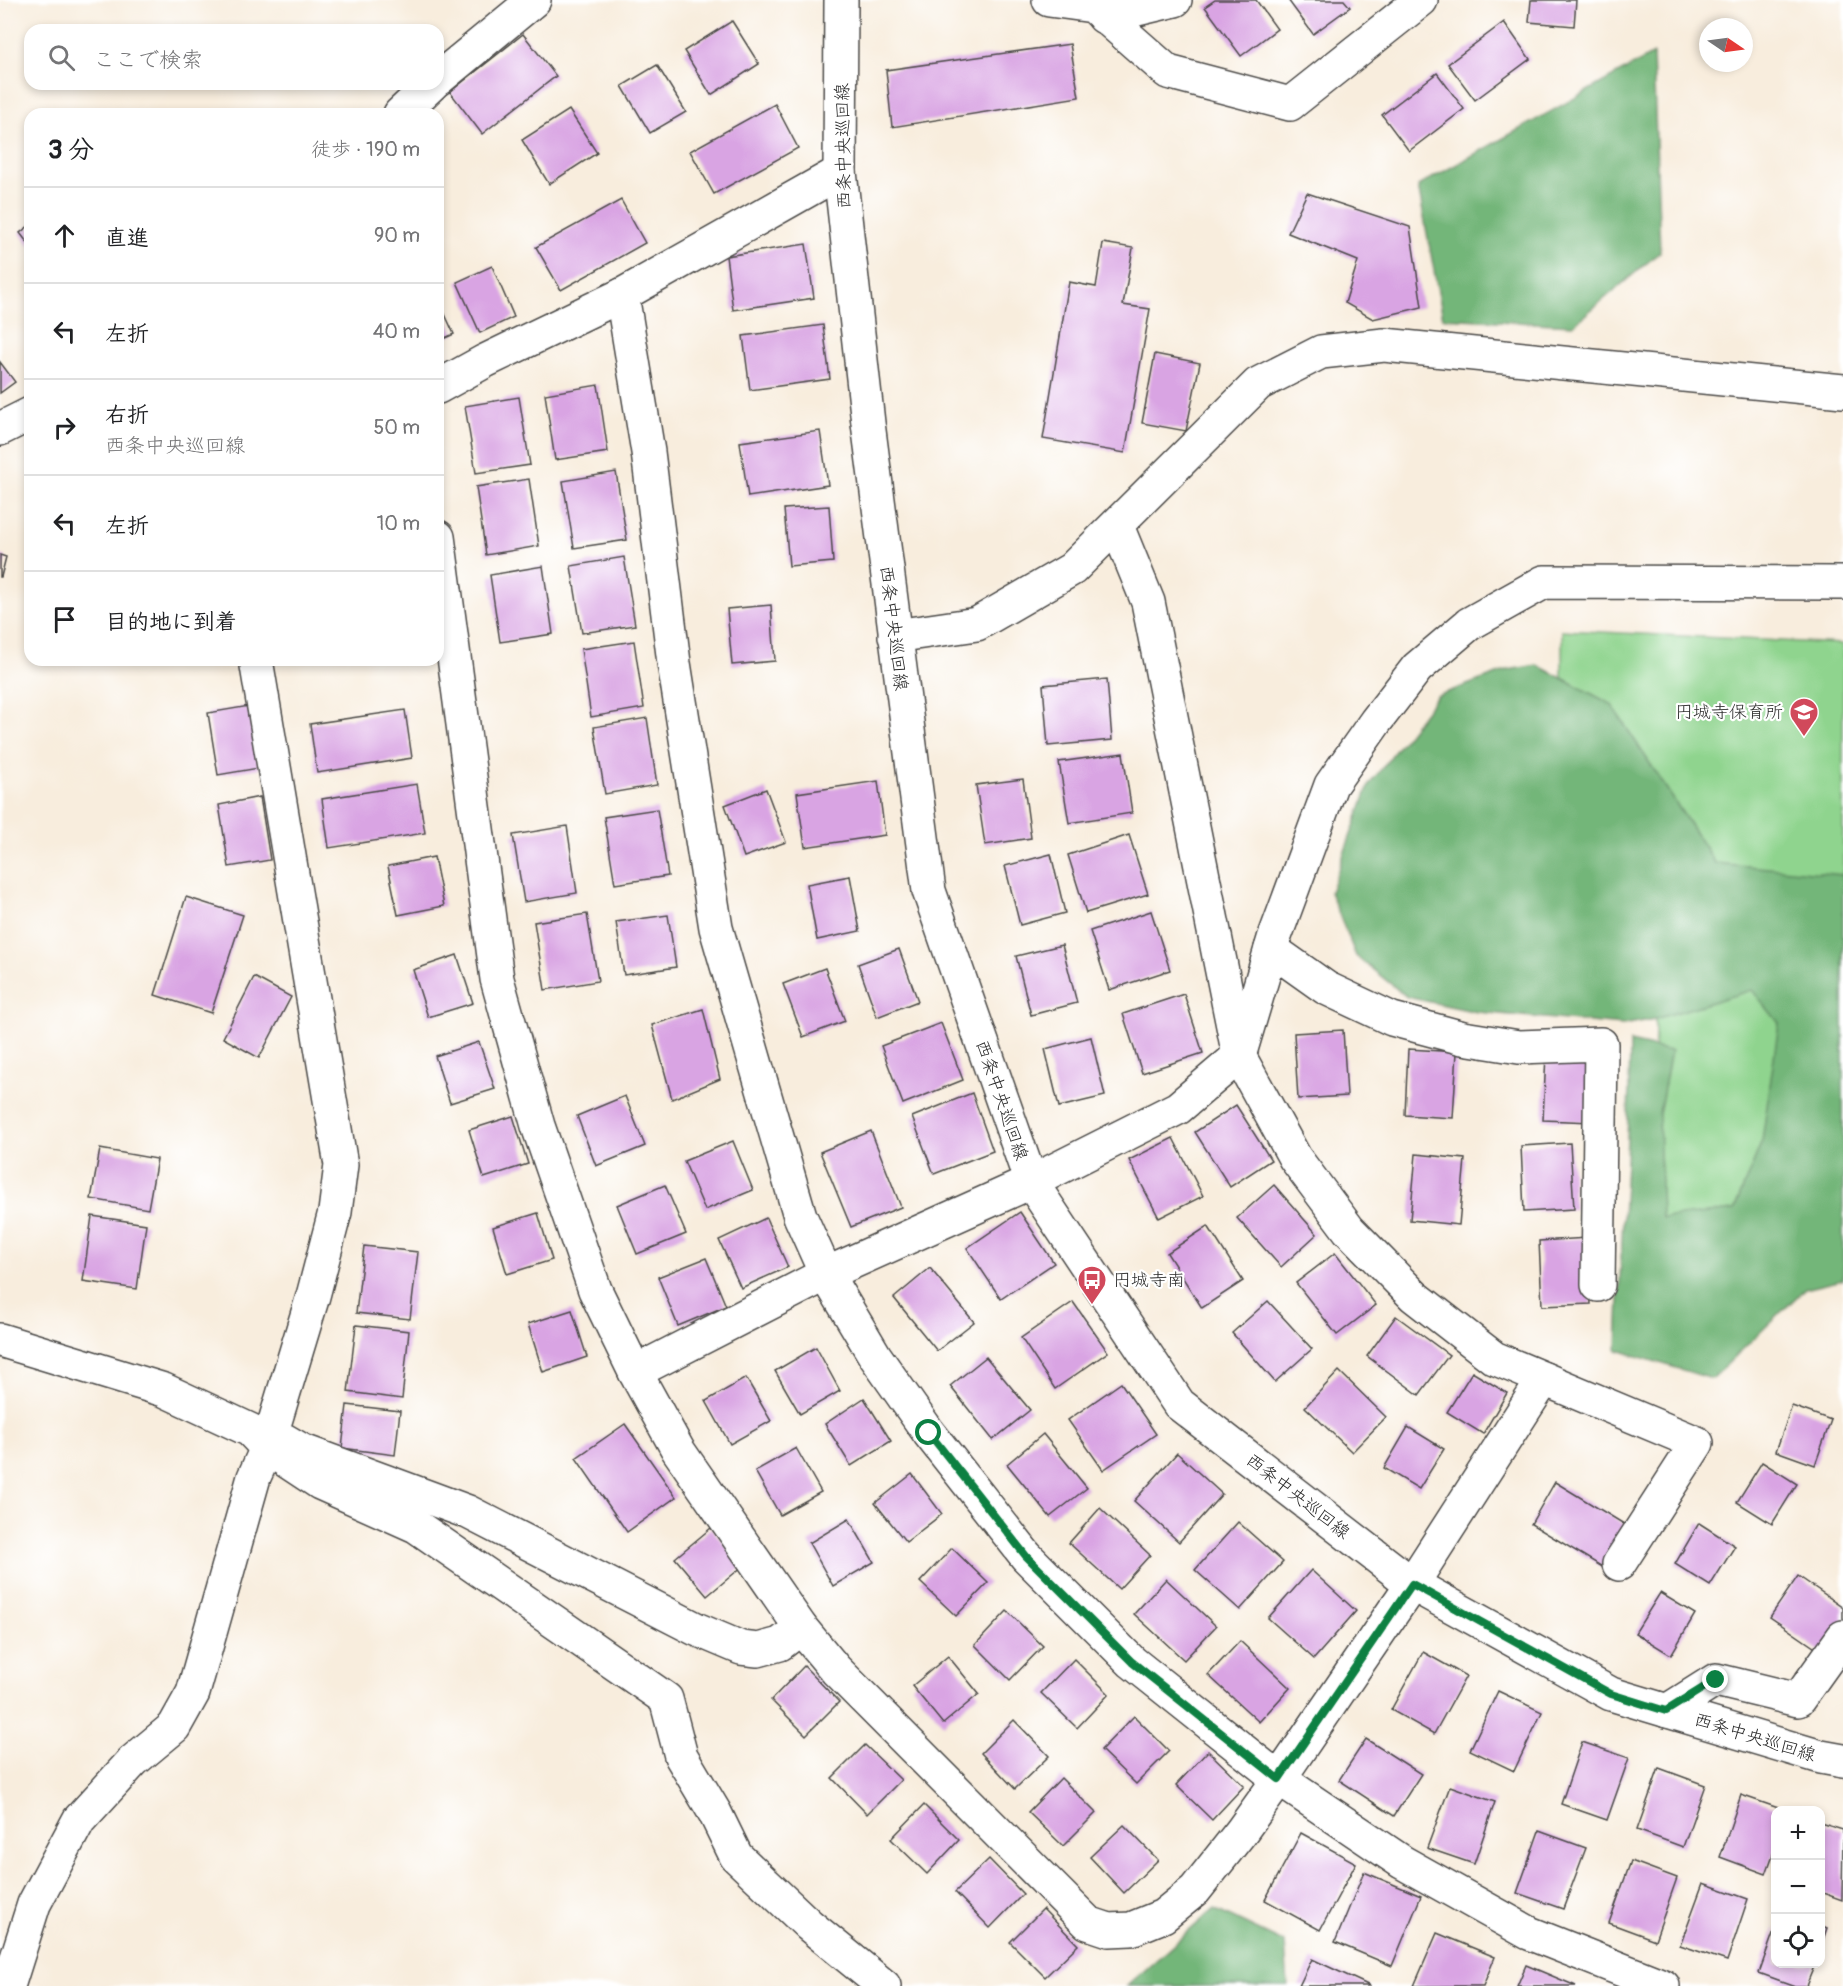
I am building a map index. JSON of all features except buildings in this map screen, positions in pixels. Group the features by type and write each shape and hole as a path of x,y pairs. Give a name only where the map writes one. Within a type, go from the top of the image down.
{"street":[{"path":"444,74 534,0"},
{"name":"西条中央巡回線","path":"841,0 840,172 867,423 929,891 1031,1182 1179,1404 1412,1584 1611,1694 1821,1757 1843,1761"},
{"path":"1050,0 1093,6 1168,72 1290,104 1421,0"},
{"path":"1104,16 1175,0"},
{"path":"406,108 426,90"},
{"path":"444,384 485,361 622,295 840,172"},
{"path":"622,295 648,452 674,663 716,928 800,1216 826,1274 875,1356 929,1433 1026,1556 1132,1662 1279,1779 1402,1862 1529,1933 1663,1986"},
{"path":"896,636 977,624 1072,569 1258,384 1321,352 1384,345 1843,391"},
{"path":"0,429 24,417"},
{"path":"1117,526 1148,602 1239,1056 1295,1158 1349,1230 1414,1296 1494,1358 1697,1443 1619,1564"},
{"path":"444,582 497,979 538,1126 596,1290 635,1372 678,1450 801,1628 836,1670 1088,1923 1108,1930 1131,1929 1162,1916 1195,1890 1279,1779 1412,1584 1544,1379"},
{"path":"635,1372 826,1274 1031,1182 1178,1108 1239,1056 1271,950 1331,785 1417,668 1469,624 1544,582 1843,583"},
{"path":"8,1986 34,1904 79,1820 133,1761 174,1727 193,1693 254,1477 269,1441 313,1296 335,1212 341,1165 257,666"},
{"path":"1271,950 1326,988 1392,1019 1463,1038 1519,1047 1600,1044 1598,1286"},
{"path":"0,1340 164,1390 250,1430 269,1441 320,1483 416,1526 666,1699 681,1756 736,1856 809,1925 884,1986"},
{"path":"269,1441 303,1451 468,1512 696,1629 741,1648 758,1650 780,1644 801,1628"},
{"path":"1666,1711 1716,1680 1798,1700 1843,1637"}],"green space":[{"path":"1653,54 1660,252 1573,325 1443,318 1418,186"},
{"path":"1562,630 1843,644 1843,867 1808,1212 1651,1283 1655,1019 1675,959 1698,837 1611,704 1562,678"},
{"path":"1537,665 1611,704 1715,863 1843,875 1843,1280 1805,1289 1712,1379 1617,1350 1630,1042 1671,1051 1659,1114 1662,1218 1734,1210 1762,1141 1779,1023 1752,990 1655,1019 1623,1025 1477,1012 1407,997 1356,956 1330,892 1369,785 1437,696 1508,670"},
{"path":"1214,1909 1285,1943 1288,1986 1127,1986"}],"place":[{"name":"円城寺保育所","path":"1804,738"},
{"name":"円城寺南","path":"1092,1306"}],"route":[{"path":"929,1433 1026,1556 1132,1662 1279,1779 1412,1584 1611,1694 1666,1711 1716,1680"}]}
